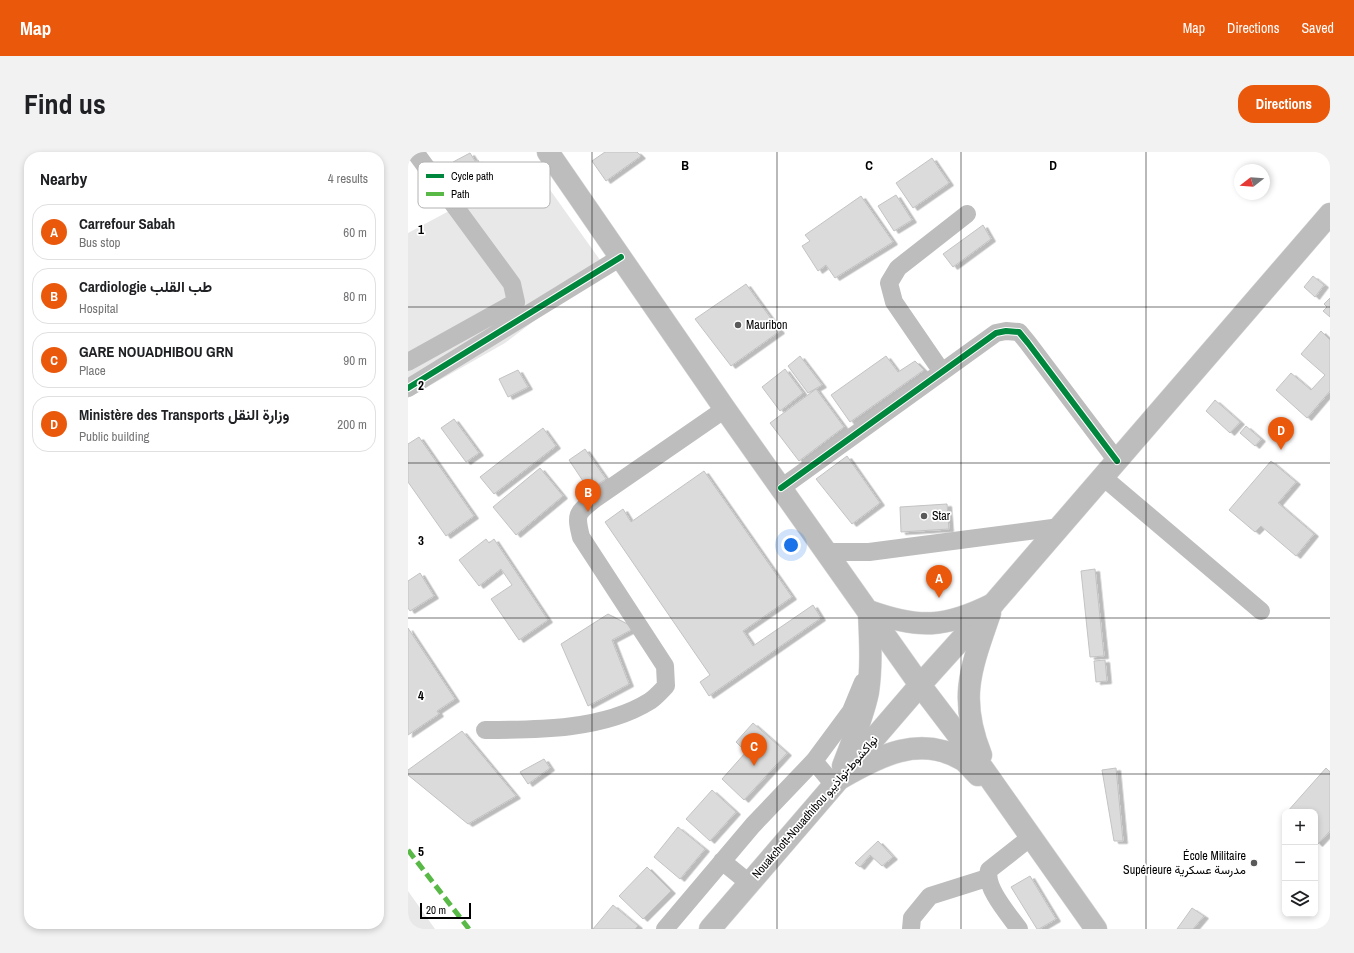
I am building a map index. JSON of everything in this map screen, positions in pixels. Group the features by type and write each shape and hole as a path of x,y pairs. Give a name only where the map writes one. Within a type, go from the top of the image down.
{"main road":[{"path":"555,155 621,257 725,409 920,685 1008,804 1096,929"},
{"name":"Nouakchott-Nouadhibou نواكشوط-نواذيبو","path":"710,929 1330,214"},
{"path":"869,611 895,620 923,624 944,622 968,616 993,604"},
{"path":"993,604 969,679 968,713 981,754 1008,804"},
{"path":"836,782 860,722 868,692 870,667 869,611"},
{"path":"836,782 877,757 895,751 912,748 931,750 947,753 964,760 1008,804"}],"street":[{"path":"415,152 422,162"},
{"path":"408,362 516,302 512,284 456,208"},
{"path":"942,372 894,302 889,283 898,268 967,214"},
{"path":"408,388 621,257"},
{"path":"781,488 996,333 1006,331 1019,332 1110,469 1260,611"},
{"path":"485,730 547,730 615,717 651,701 666,686 665,666 581,537 577,520 581,510 596,498 725,409"},
{"path":"826,552 869,552 1060,527"},
{"path":"665,929 753,824 814,761 851,711 870,667"},
{"path":"814,761 836,782"},
{"path":"1019,929 990,887 987,878 989,870 1031,837"},
{"path":"722,861 749,883"},
{"path":"911,929 912,918 930,896 954,890 987,878"}],"shaded area":[{"path":"550,190 605,267 505,343 408,398 408,233 455,208 550,208"},
{"path":"408,891 435,929 408,929"}],"building":[{"path":"605,152 637,152 641,156 606,181 592,161"},
{"path":"470,153 475,161 478,160 479,162 453,162"},
{"path":"932,158 949,183 913,208 896,183"},
{"path":"896,195 912,220 894,231 878,206"},
{"path":"861,196 893,242 835,278 826,265 818,271 802,246 810,241 805,235"},
{"path":"983,225 991,239 953,267 943,254"},
{"path":"1313,276 1324,285 1315,297 1304,287"},
{"name":"Mauribon","path":"746,284 780,331 731,366 695,319"},
{"path":"1330,298 1330,317 1323,311 1327,307 1324,304"},
{"path":"1321,331 1330,340 1330,391 1307,418 1276,390 1291,373 1311,390 1325,375 1301,354"},
{"path":"800,356 822,385 808,393 788,366"},
{"path":"886,356 898,372 915,361 924,370 850,422 831,395"},
{"path":"785,369 803,393 780,411 762,387"},
{"path":"518,370 528,387 508,397 499,379"},
{"path":"816,389 844,427 799,461 770,423"},
{"path":"1215,400 1240,422 1230,433 1206,411"},
{"path":"454,419 479,453 466,462 441,428"},
{"path":"1246,426 1261,439 1255,446 1240,433"},
{"path":"543,428 556,446 494,494 480,477"},
{"path":"419,437 474,516 446,536 408,482 408,444"},
{"path":"585,449 606,479 589,490 569,460"},
{"path":"847,456 880,503 852,524 816,479"},
{"path":"1271,461 1296,482 1278,503 1314,534 1296,556 1261,526 1255,532 1229,510"},
{"path":"540,468 563,496 516,535 493,507"},
{"path":"704,471 792,597 743,631 753,646 813,605 821,618 709,696 700,682 710,675 605,522 623,509 631,522"},
{"path":"947,504 949,529 901,532 900,507"},
{"path":"486,539 489,543 494,539 548,620 519,640 491,599 512,585 501,569 479,586 459,560"},
{"path":"1095,569 1104,656 1090,657 1081,571"},
{"path":"420,573 434,596 410,611 408,608 408,581"},
{"path":"608,614 635,628 612,640 629,684 588,706 561,644"},
{"path":"408,628 455,699 437,711 439,714 408,735"},
{"path":"1105,660 1107,681 1096,682 1094,661"},
{"path":"753,723 787,753 744,800 722,779 746,752 736,742"},
{"path":"462,731 516,796 468,824 408,775 408,770"},
{"path":"544,759 550,768 528,784 520,772"},
{"path":"1116,768 1123,841 1114,841 1102,770"},
{"path":"1326,768 1330,772 1330,831 1318,844 1318,809 1290,809"},
{"path":"712,790 736,812 710,841 686,819"},
{"path":"678,827 705,849 680,879 654,857"},
{"path":"878,841 893,857 882,866 870,855 860,867 855,863"},
{"path":"647,867 671,891 643,919 619,896"},
{"path":"1030,876 1056,919 1039,929 1037,929 1011,887"},
{"path":"613,905 638,926 635,929 593,929"},
{"path":"1192,908 1204,916 1193,929 1177,929"}],"marked path":[{"path":"408,850 469,929"}],"cycle path":[{"path":"408,388 621,257"},
{"path":"781,488 996,333 1006,331 1019,332 1117,461"}],"place":[{"name":"Mauribon","path":"738,325"},
{"name":"Ministère des Transports وزارة النقل","path":"1281,450"},
{"name":"Cardiologie طب القلب","path":"588,512"},
{"name":"Star","path":"924,516"},
{"name":"Carrefour Sabah","path":"939,598"},
{"name":"GARE NOUADHIBOU GRN","path":"754,766"},
{"name":"École Militaire Supérieure مدرسة عسكرية","path":"1254,863"}]}
